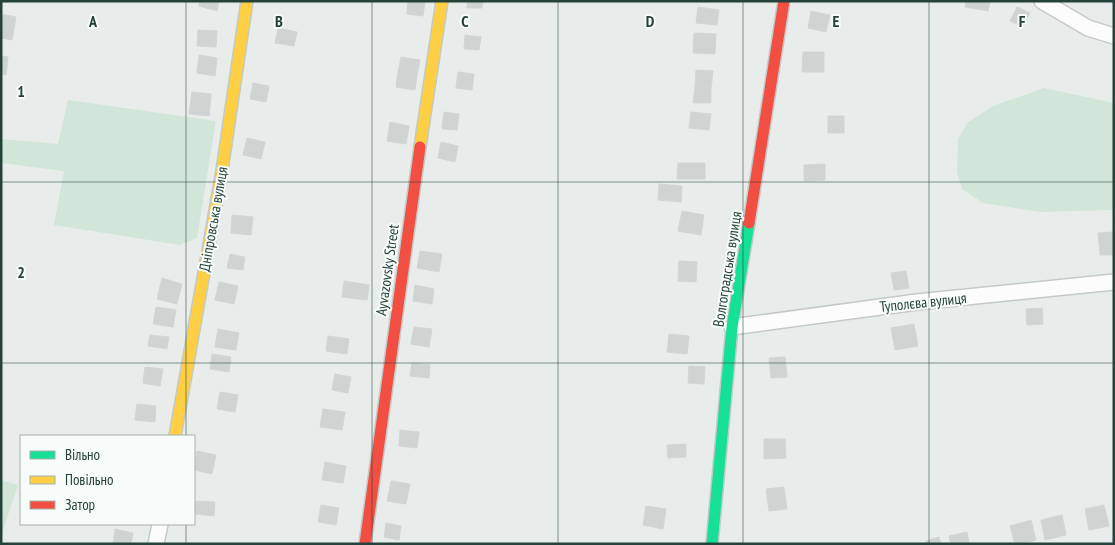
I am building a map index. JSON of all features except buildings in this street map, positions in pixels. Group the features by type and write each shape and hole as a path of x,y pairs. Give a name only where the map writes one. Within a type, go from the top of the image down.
{"street":[{"name":"Дніпровська вулиця","path":"175,435 221,177 247,1"},
{"name":"Ayvazovsky Street","path":"364,544 442,1"},
{"name":"Волгоградська вулиця","path":"712,544 732,327 784,1"},
{"path":"1042,1 1088,28 1114,36"},
{"name":"Туполєва вулиця","path":"732,327 917,302 1114,282"},
{"path":"156,544 160,525"}],"green space":[{"path":"1044,88 1114,103 1114,210 1040,212 983,203 962,189 957,172 958,139 968,122 993,106"},
{"path":"68,100 216,121 197,238 180,245 54,225 64,171 1,163 1,139 58,144"},
{"path":"1,480 18,485 1,536"}],"traffic: fast":[{"path":"712,544 732,327 749,223"}],"traffic: slow":[{"path":"175,435 221,177 247,1"},
{"path":"420,147 442,1"}],"traffic: jam":[{"path":"749,223 784,1"},
{"path":"365,544 420,147"}]}
